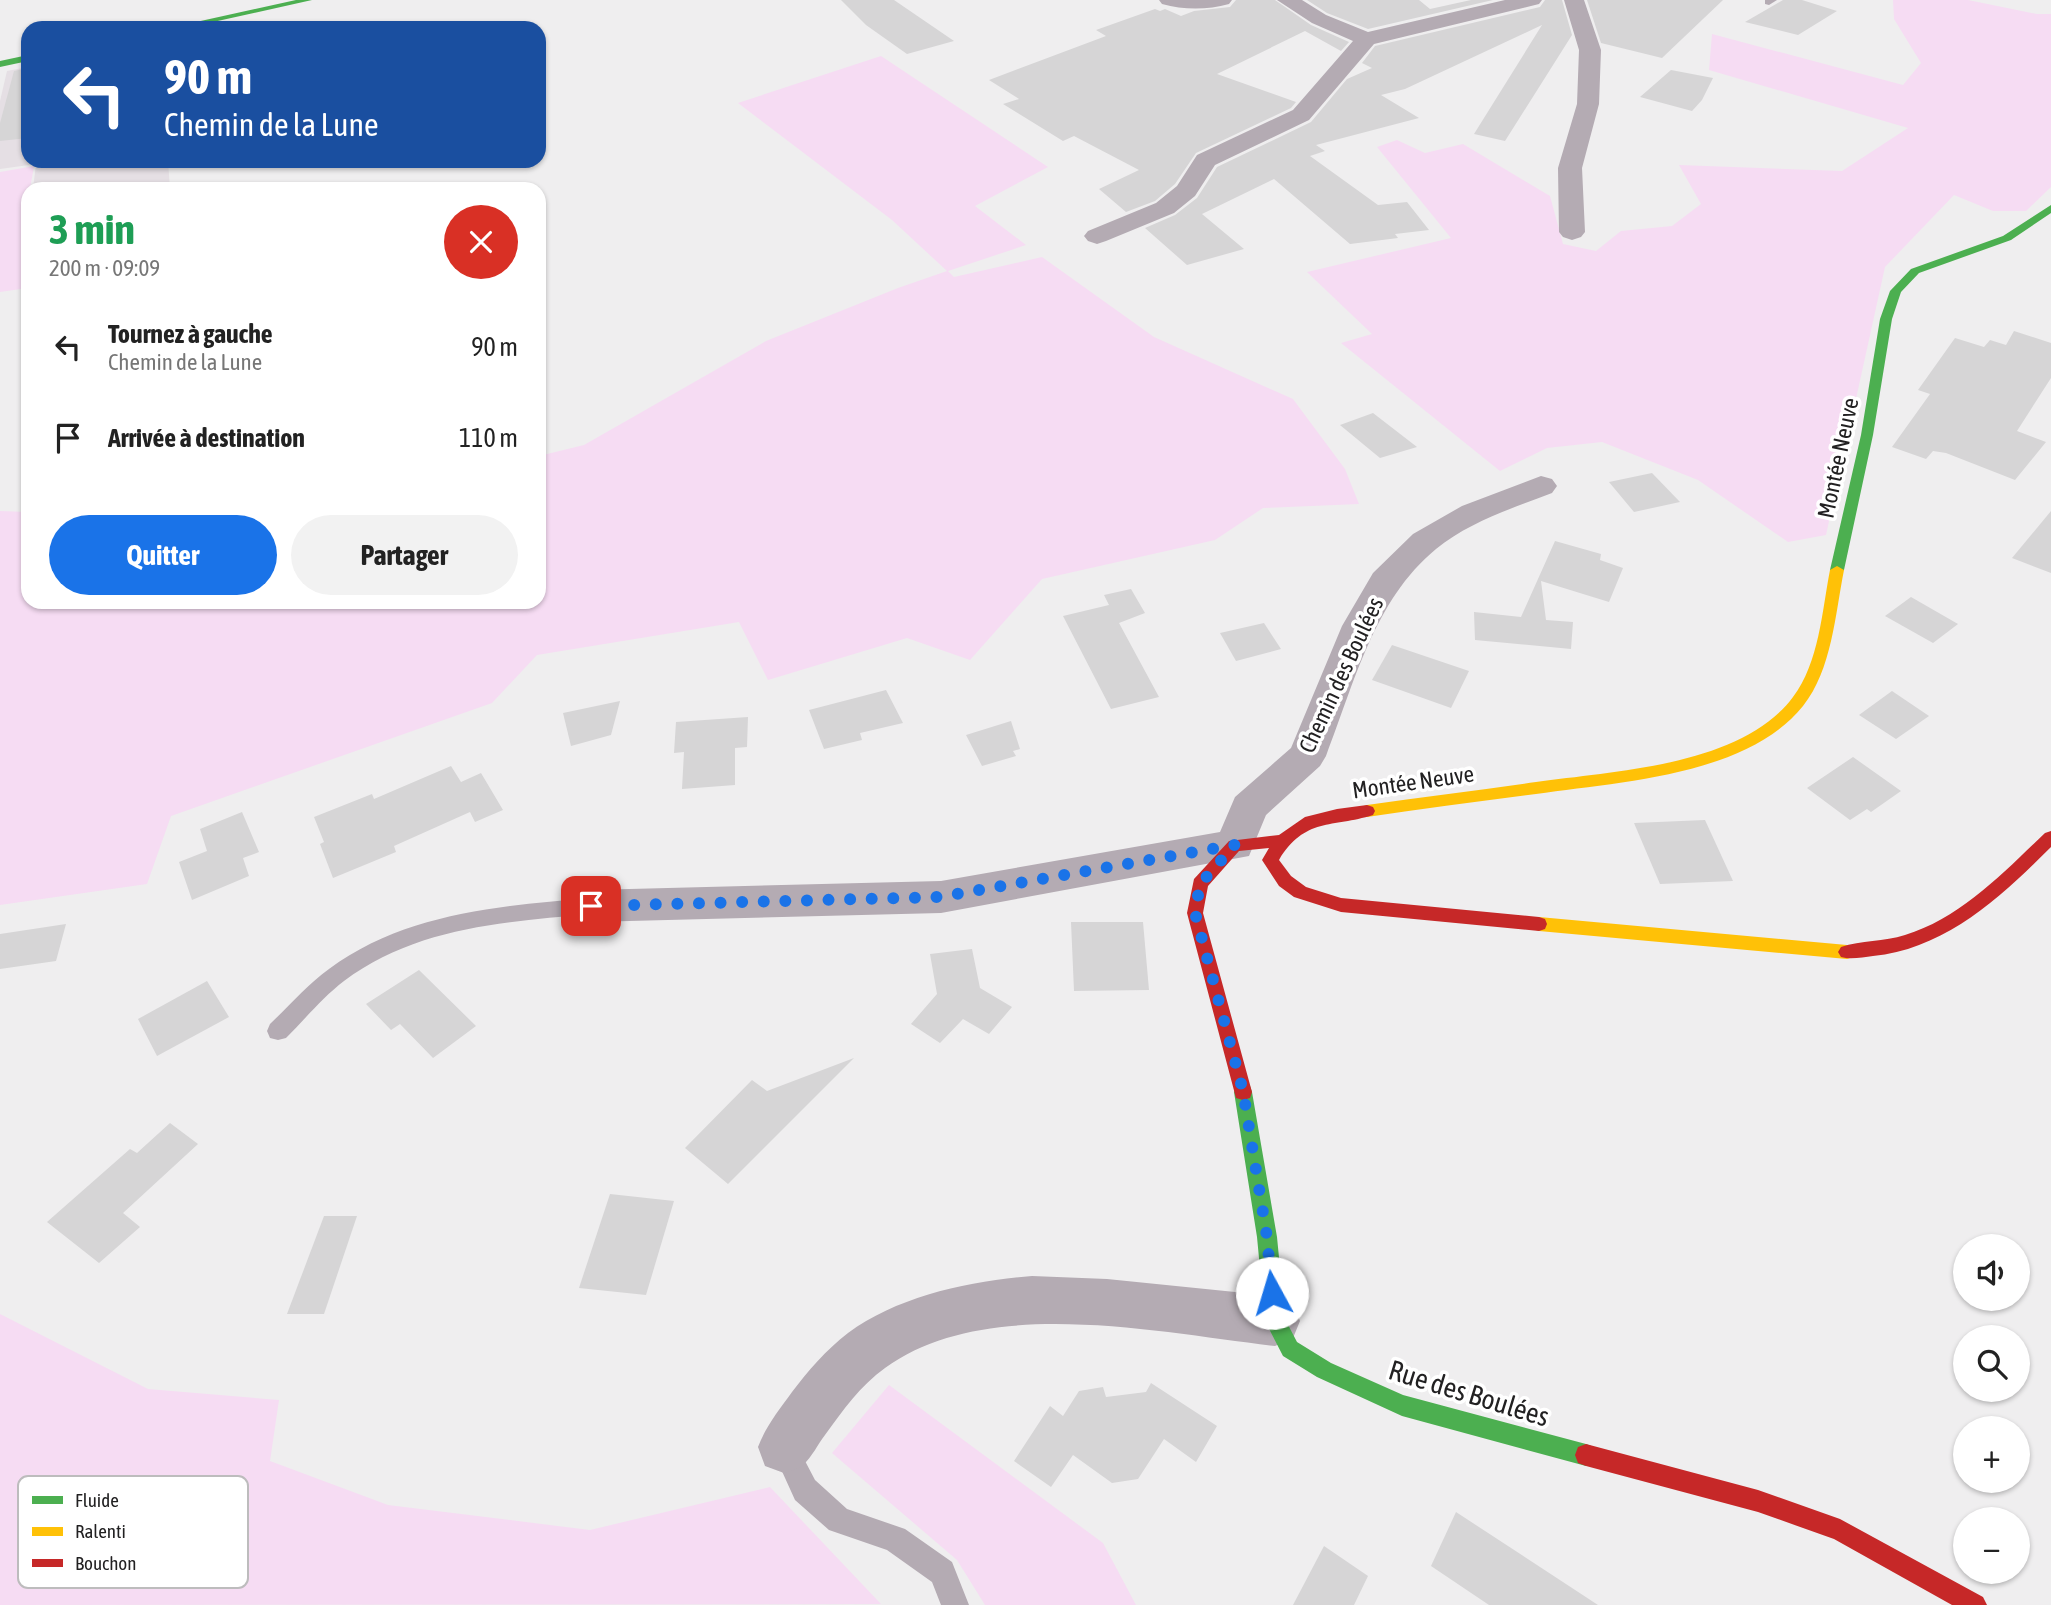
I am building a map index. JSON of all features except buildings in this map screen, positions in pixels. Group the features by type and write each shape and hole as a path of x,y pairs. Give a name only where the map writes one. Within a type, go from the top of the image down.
{"street":[{"path":"207,21 308,0"},
{"path":"1169,0 1187,3 1222,0"},
{"path":"1287,0 1319,19 1366,39"},
{"path":"1097,236 1165,208 1186,191 1206,160 1301,115 1366,39 1532,0"},
{"path":"1572,232 1570,168 1588,104 1590,50 1574,0"},
{"path":"0,64 21,60"},
{"name":"Montée Neuve","path":"1279,841 1297,826 1328,816 1670,767 1728,750 1765,731 1795,707 1810,682 1843,549 1890,305 1904,278 1915,271 2007,238 2051,208"},
{"name":"Chemin des Boulées","path":"1235,845 1249,807 1307,756 1359,626 1385,581 1424,541 1473,513 1541,486"},
{"path":"1279,841 1270,860 1284,882 1306,896 1341,905 1833,952 1891,948 1939,932 1978,908 2051,837"},
{"path":"591,906 940,897 1235,845 1279,841"},
{"name":"Rue des Boulées","path":"1235,845 1200,884 1195,913 1243,1091 1267,1237 1275,1321 1290,1349 1324,1370 1402,1405 1758,1501 1840,1530 1975,1605"},
{"path":"784,1447 836,1379 880,1342 921,1323 987,1306 1050,1300 1275,1321"}],"lane":[{"path":"278,1031 336,975 400,939 489,915 591,906"},
{"path":"784,1447 805,1490 839,1520 895,1539 942,1572 955,1605"}],"shaded area":[{"path":"1893,0 1968,0 2037,14 2051,14 2051,187 2026,211 1993,211 1954,195 1885,267 1826,535 1788,542 1698,480 1602,442 1547,448 1500,471 1341,343 1372,334 1307,272 1451,238 1377,147 1397,140 1425,153 1463,144 1550,196 1563,244 1596,251 1621,231 1672,226 1701,204 1679,165 1842,171 1908,128 1709,70 1712,34 1903,85 1921,63 1894,19"},
{"path":"881,56 1048,167 975,206 1026,245 948,271 954,277 1042,257 1154,337 1293,399 1345,469 1359,504 1263,508 1215,540 1042,579 970,660 907,638 768,680 739,622 537,655 492,703 171,816 147,884 0,905 0,511 21,512 21,609 546,609 546,454 584,445 766,341 947,271 892,220 738,103"},
{"path":"21,68 21,166 0,169 0,101 7,71"},
{"path":"34,168 31,182 21,182 21,289 0,292 0,172"},
{"path":"36,168 168,168 170,182 34,182"},
{"path":"0,1314 148,1389 279,1400 270,1461 388,1505 590,1530 770,1487 881,1604 0,1605"},
{"path":"889,1385 1103,1543 1136,1605 985,1605 957,1560 832,1453"}],"traffic: fast":[{"path":"207,21 308,0"},
{"path":"0,64 21,60"},
{"path":"1837,570 1867,435 1886,319 1896,291 1915,271 2007,238 2051,208"},
{"path":"1243,1092 1267,1237 1275,1321 1290,1349 1324,1370 1402,1405 1586,1455"}],"traffic: slow":[{"path":"1367,811 1642,772 1716,755 1748,741 1776,724 1798,702 1807,688 1824,639 1837,570"},
{"path":"1539,924 1847,952"}],"traffic: jam":[{"path":"1367,811 1324,818 1299,827 1279,846 1270,860 1285,881 1300,892 1341,905 1539,924"},
{"path":"1847,952 1880,949 1936,930 1983,899 2051,837"},
{"path":"1243,1092 1195,913 1200,884 1235,845 1279,841"},
{"path":"1586,1455 1758,1501 1840,1530 1975,1605"}],"route":[{"path":"591,906 940,897 1235,845 1200,884 1195,913 1243,1091 1267,1237 1272,1293"}]}
